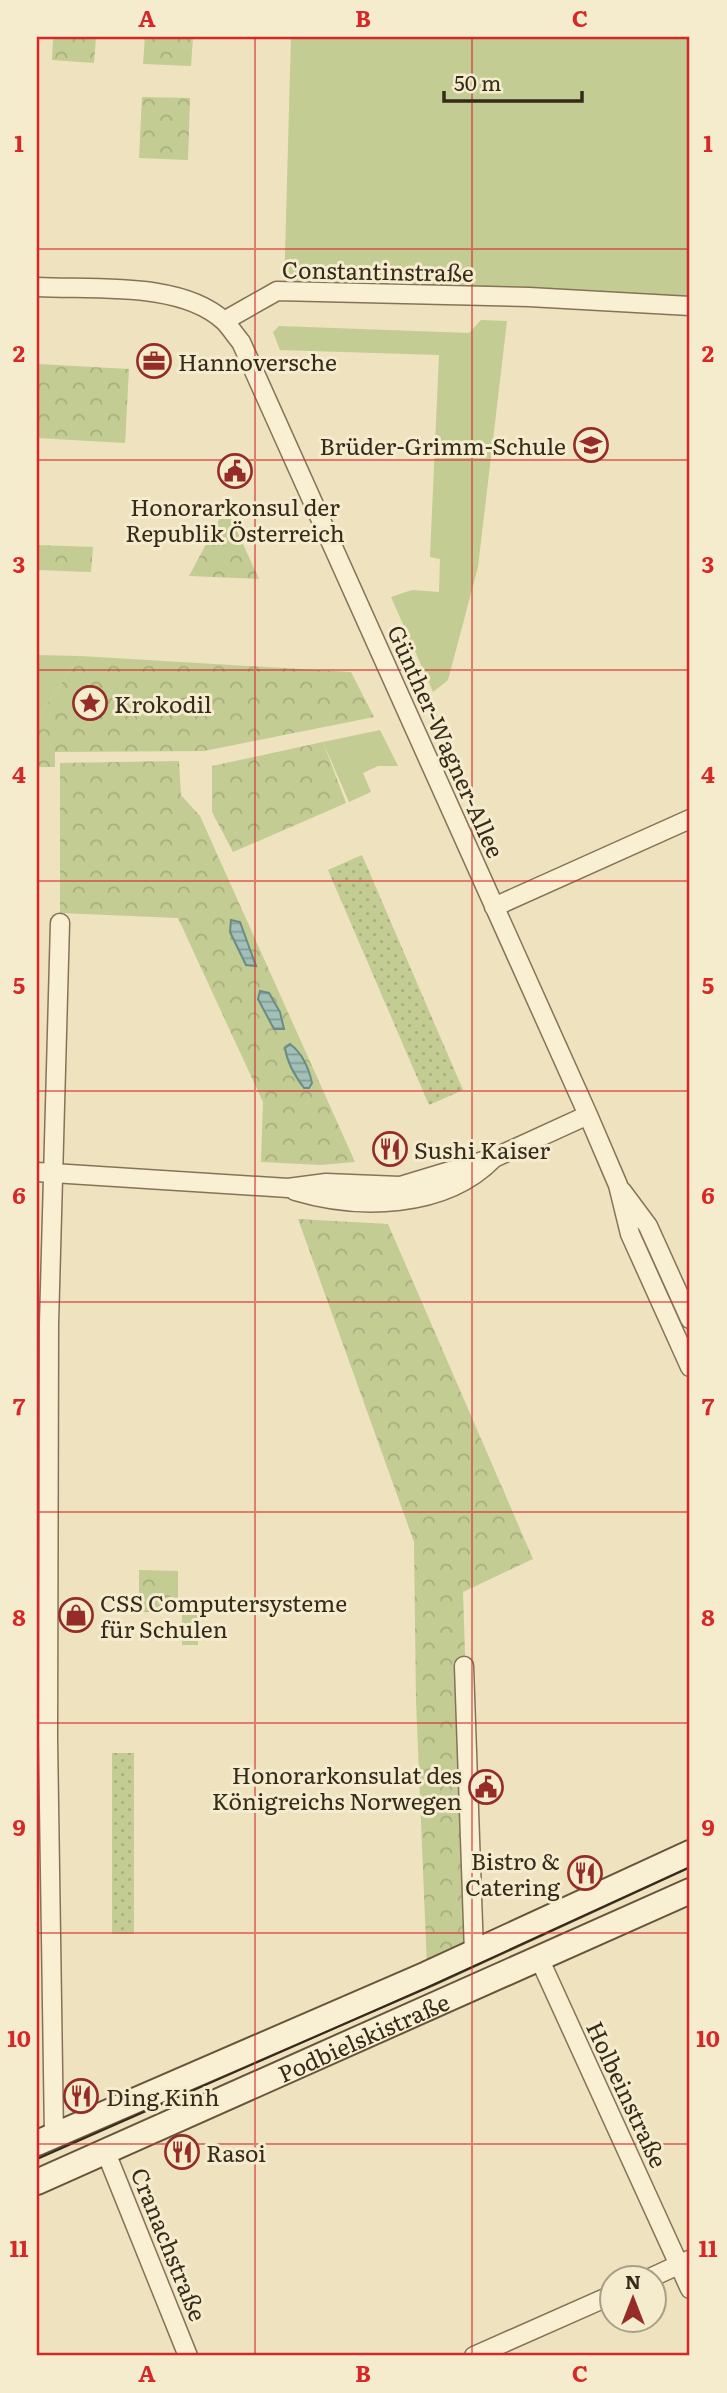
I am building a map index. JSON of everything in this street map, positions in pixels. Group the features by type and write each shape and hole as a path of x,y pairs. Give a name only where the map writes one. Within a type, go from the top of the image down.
{"main road":[{"name":"Podbielskistraße","path":"45,2139 474,1953 690,1853"},
{"name":"Podbielskistraße","path":"37,2182 690,1891"}],"street":[{"path":"37,287 171,294 195,302 224,321"},
{"name":"Constantinstraße","path":"224,321 277,291 690,306"},
{"name":"Günther-Wagner-Allee","path":"224,321 241,342 255,371 588,1115 618,1185 630,1234 690,1367"},
{"path":"494,907 690,819"},
{"path":"45,2139 42,1739 44,1172 60,923"},
{"path":"44,1172 288,1188 323,1199 404,1201 445,1190 482,1171 496,1157 588,1115"},
{"name":"Günther-Wagner-Allee","path":"618,1185 649,1226 690,1319"},
{"path":"464,1666 474,1953"},
{"name":"Holbeinstraße","path":"539,1958 685,2262 690,2289"},
{"name":"Cranachstraße","path":"105,2150 188,2356"},
{"path":"668,2269 685,2262"},
{"path":"474,2356 598,2301"}],"green space":[{"path":"53,37 96,37 94,63 52,60"},
{"path":"145,37 193,37 191,66 143,64"},
{"path":"291,37 690,37 690,305 284,291"},
{"path":"142,97 190,98 188,160 139,158"},
{"path":"481,320 507,321 478,567 448,680 433,692 391,597 412,590 439,592 440,559 430,557 439,355 280,350 273,332 279,326 469,333"},
{"path":"37,364 129,369 125,443 37,438"},
{"path":"226,507 259,579 189,576"},
{"path":"37,545 93,547 91,572 37,570"},
{"path":"37,655 80,656 37,719"},
{"path":"80,656 351,672 374,717 204,751 55,752 55,767 37,767 37,719"},
{"path":"380,730 398,766 378,766 363,773 371,792 349,802 323,742"},
{"path":"323,742 346,803 233,852 212,812 212,766"},
{"path":"179,761 181,795 200,816 355,1162 320,1165 261,1162 263,1102 178,918 60,913 60,763"},
{"path":"362,855 463,1090 429,1105 328,870"},
{"path":"298,1219 388,1224 533,1559 463,1592 474,1939 427,1967 416,1701 414,1542"},
{"path":"139,1570 178,1571 178,1612 139,1612"},
{"path":"182,1610 198,1610 198,1645 182,1645"},
{"path":"112,1753 134,1753 134,1934 112,1934"}],"water":[{"path":"231,920 240,922 256,966 246,965 230,932"},
{"path":"260,991 269,993 280,1012 284,1029 274,1029 258,999"},
{"path":"290,1044 307,1067 312,1083 309,1088 304,1088 290,1064 285,1048"}],"tram line":[{"path":"37,2159 426,1988 690,1867"}],"place":[{"name":"Hannoversche","path":"154,361"},
{"name":"Brüder-Grimm-Schule","path":"591,445"},
{"name":"Honorarkonsul der Republik Österreich","path":"235,471"},
{"name":"Krokodil","path":"90,703"},
{"name":"Sushi Kaiser","path":"390,1149"},
{"name":"CSS Computersysteme für Schulen","path":"76,1615"},
{"name":"Honorarkonsulat des Königreichs Norwegen","path":"486,1787"},
{"name":"Bistro & Catering","path":"585,1873"},
{"name":"Ding Kinh","path":"81,2096"},
{"name":"Rasoi","path":"182,2152"}]}
